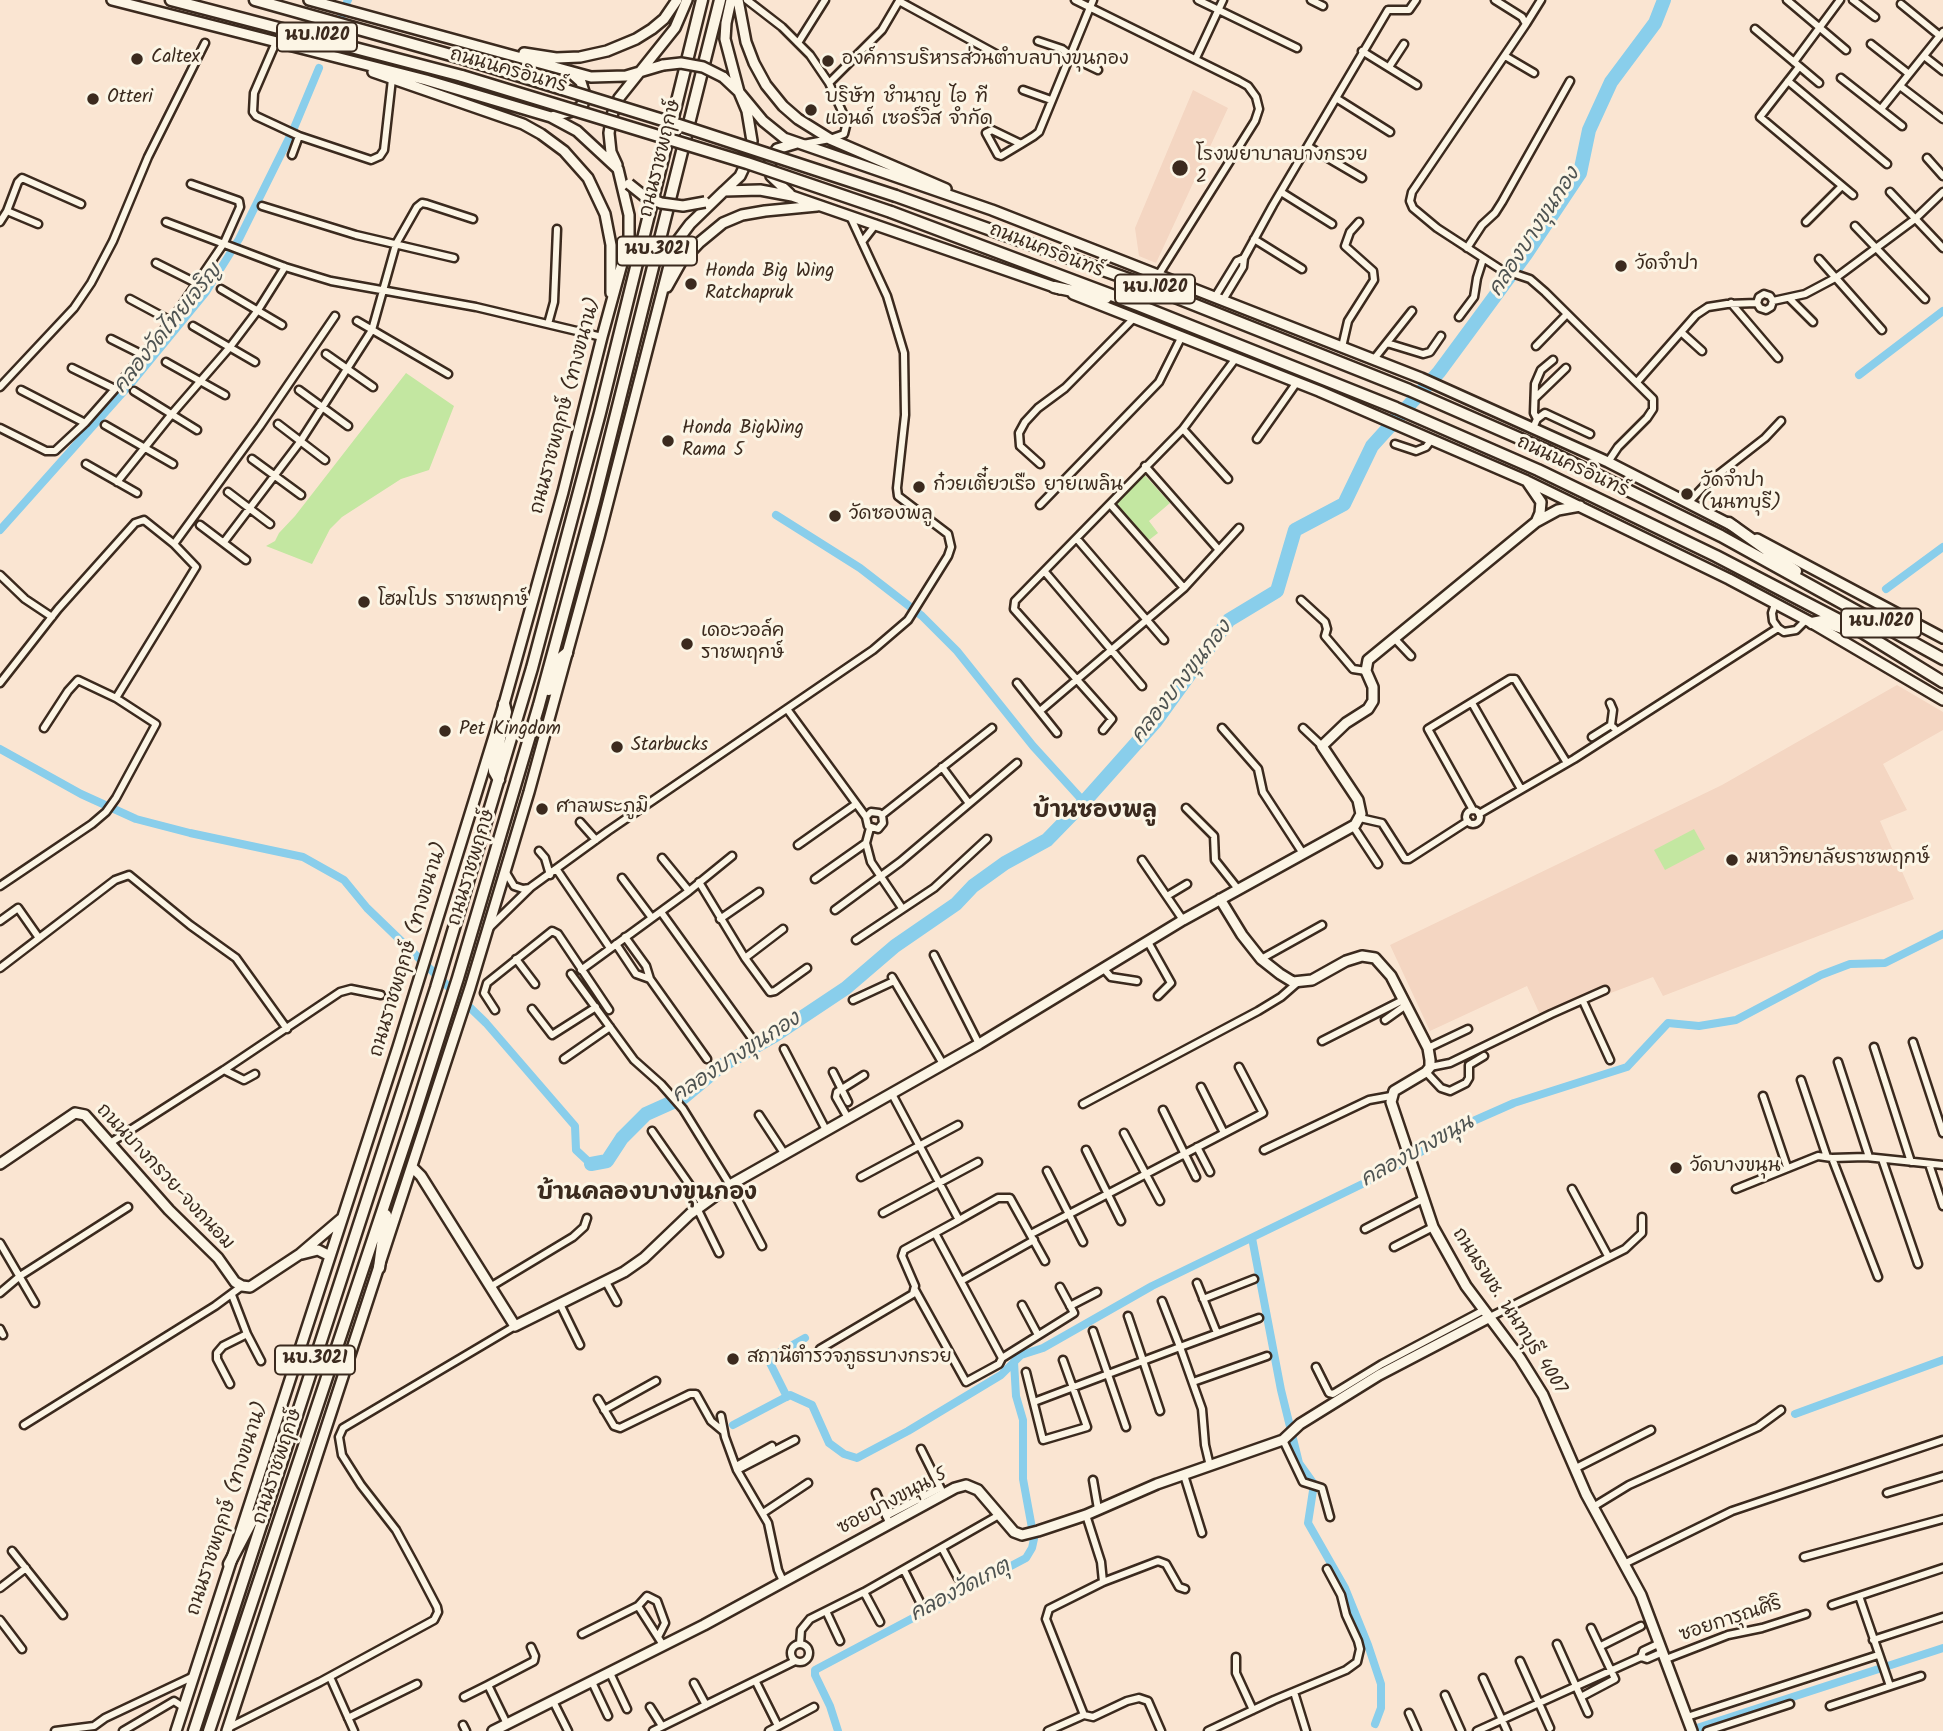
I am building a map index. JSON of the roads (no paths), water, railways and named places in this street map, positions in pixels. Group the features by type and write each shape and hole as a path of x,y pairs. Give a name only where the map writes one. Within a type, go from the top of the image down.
{"main road":[{"name":"ถนนนครอินทร์","path":"113,0 426,80 551,117 577,131 618,169"},
{"name":"ถนนนครอินทร์","path":"171,0 463,76 747,163 891,212 1138,305 1413,415 1538,470 1681,539 1862,632 1943,682"},
{"name":"ถนนนครอินทร์","path":"255,0 465,59 667,121 896,196 1145,285 1409,390 1546,450 1721,536 1943,659"},
{"name":"ถนนนครอินทร์","path":"309,0 591,77 608,78 642,71"},
{"path":"498,51 556,58 580,57 607,51 652,29 664,19 677,0"},
{"path":"687,0 675,28 619,98 611,115 609,133 611,152 618,169 629,184 644,196 661,203 683,206 705,202 724,191 740,176 752,141 747,111 725,39 731,0"},
{"name":"ถนนราชพฤกษ์","path":"194,1731 344,1276 499,780 549,609 702,0"},
{"name":"ถนนราชพฤกษ์","path":"209,1731 451,1001 540,705 594,502 720,0"},
{"path":"738,0 746,42 754,63 766,85 798,119 830,139 992,210"},
{"path":"334,58 523,124 541,134 570,157 588,178 606,217 611,245 611,302"},
{"path":"642,71 681,63 703,66 723,77 739,92"},
{"path":"551,117 576,110 583,104 585,95 581,82 568,71"},
{"name":"ถนนนครอินทร์","path":"739,92 775,132 799,144 992,210 1535,423 1943,638"},
{"path":"792,195 771,176 770,160 777,149 799,144"},
{"name":"ถนนราชพฤกษ์ (ทางขนาน)","path":"176,1731 428,954 504,704 626,252 631,226 618,169"},
{"name":"ถนนนครอินทร์","path":"724,191 760,190 792,195 827,206 1055,288 1297,382 1580,506 1809,622 1943,700"},
{"name":"นบ.3021","path":"228,1730 488,930 567,653 668,268 678,240 690,224 724,191"},
{"path":"663,294 681,262 723,223 742,215 765,211 827,206"},
{"path":"1055,288 1138,305"},
{"path":"1527,481 1541,502 1536,522"},
{"path":"412,1167 421,1176 515,1326 606,1282 636,1265 700,1206 730,1185 979,1044 1183,920 1353,826 1360,818 1358,800 1322,746 1346,723 1368,709 1373,701 1373,687 1366,671 1368,660 1536,522 1558,510 1580,506"},
{"path":"1728,523 1818,589"},
{"path":"1809,622 1822,621 1854,633 1862,632"},
{"path":"540,705 546,697 562,657 567,653"},
{"path":"499,780 494,766 506,712 504,704"},
{"path":"1220,899 1242,935 1261,959 1297,983 1312,980 1354,958 1375,958 1385,967 1428,1048 1428,1069 1396,1089 1391,1096"},
{"name":"ถนนรพช. นนทบุรี 4007","path":"1391,1096 1433,1227 1452,1265 1528,1369 1543,1395 1593,1507 1641,1595 1690,1730"},
{"name":"ถนนบางกรวย-จงถนอม","path":"0,1164 75,1113 85,1115 169,1210 218,1258 235,1282 242,1286"},
{"path":"379,1268 388,1194"},
{"path":"242,1286 250,1287 300,1254 342,1218"},
{"path":"300,1254 318,1250 330,1256"},
{"name":"ซอยบางขนุน 5","path":"493,1731 610,1673 661,1641 783,1581 942,1491 962,1486 972,1487 1014,1532 1027,1534 1038,1531 1285,1438 1297,1426 1487,1313"},
{"path":"229,1564 249,1524 255,1515 266,1507"}],"street":[{"path":"747,0 782,27 810,55 829,83 847,122 844,134 799,144"},
{"path":"798,43 825,0"},
{"path":"1075,0 1092,4 1196,58 1248,86 1256,97 1259,109 1255,121 1159,274"},
{"path":"1198,0 1297,48"},
{"path":"1196,58 1223,0"},
{"path":"1311,0 1323,6"},
{"path":"1219,298 1237,261 1244,258 1388,10 1409,10 1416,0"},
{"path":"1495,0 1522,17 1525,25"},
{"path":"1541,0 1412,192 1409,201 1413,208 1437,228 1483,259 1500,269 1530,279 1653,399 1653,409 1608,461"},
{"path":"1787,0 1846,50"},
{"path":"1840,0 1819,27 1788,81 1760,117 1853,195"},
{"path":"1853,0 1875,17"},
{"path":"829,83 882,30 899,1 996,54"},
{"path":"1021,144 992,130 986,133 999,156 1021,144 1039,132 1092,4"},
{"path":"1881,109 1941,34 1901,4"},
{"path":"1755,29 1819,83"},
{"path":"1038,41 1062,49 1098,70"},
{"path":"276,42 254,93 253,112 256,116 297,135 371,160 380,156 384,150 392,79"},
{"path":"0,387 74,307 91,283 114,241 148,157 205,43"},
{"path":"1389,67 1404,44"},
{"path":"1871,44 1909,74"},
{"path":"1362,51 1417,85"},
{"path":"1504,56 1534,73"},
{"path":"1924,56 1943,71"},
{"path":"1841,78 1902,126"},
{"path":"1467,248 1482,225 1495,214 1570,81"},
{"path":"1788,81 1886,164"},
{"path":"1900,86 1943,119"},
{"path":"1023,90 1051,100"},
{"path":"1336,98 1390,132"},
{"path":"292,155 297,135"},
{"path":"1309,147 1362,178"},
{"path":"1927,158 1943,176"},
{"path":"0,222 22,178 81,204"},
{"path":"0,428 52,453 85,423 171,321 226,244 238,213 239,201 191,184"},
{"path":"1806,222 1842,186"},
{"path":"1281,192 1332,224"},
{"path":"1890,192 1943,248"},
{"path":"1773,301 1805,294 1837,277 1915,219 1943,192"},
{"path":"224,542 300,442 372,330 396,244 406,223 422,203 473,219"},
{"path":"262,206 294,217 454,258"},
{"path":"7,211 38,224"},
{"path":"488,930 531,887 677,782 873,650 908,619 948,556 951,547 948,534 898,496 905,415 905,353 887,296 849,214"},
{"path":"166,222 285,267 331,281 476,307 602,337"},
{"path":"1342,347 1348,321 1374,280 1373,271 1345,246 1350,232 1359,222"},
{"path":"862,242 876,224"},
{"path":"1855,226 1925,299"},
{"path":"548,324 554,302 557,229"},
{"path":"1254,239 1302,269"},
{"path":"1459,317 1475,297 1483,259"},
{"path":"1819,259 1882,330"},
{"path":"156,263 198,284"},
{"path":"117,482 230,347 258,310 285,267"},
{"path":"221,289 282,325"},
{"path":"1757,303 1759,297 1764,294 1770,296 1773,301"},
{"path":"1788,298 1813,322"},
{"path":"130,299 171,321"},
{"path":"1757,303 1760,308 1766,310 1771,307 1773,301"},
{"path":"1637,382 1696,315 1708,307 1731,303 1757,303"},
{"path":"1731,303 1778,358"},
{"path":"1374,359 1412,311"},
{"path":"1536,346 1567,313"},
{"path":"174,544 261,426 335,316"},
{"path":"1040,464 1020,446 1019,433 1025,422 1038,408 1065,388 1135,318"},
{"path":"357,321 448,374"},
{"path":"193,326 255,362"},
{"path":"1681,332 1702,351"},
{"path":"1040,505 1159,382 1182,336"},
{"path":"1387,343 1423,354 1430,352 1441,336"},
{"path":"111,339 143,355"},
{"path":"326,354 373,387"},
{"path":"1103,730 1112,719 1014,609 1015,601 1183,429 1236,358"},
{"path":"1535,423 1535,384 1541,370 1553,360"},
{"path":"166,362 225,395"},
{"path":"72,368 115,389"},
{"path":"1535,398 1566,368"},
{"path":"1257,439 1297,382"},
{"path":"21,390 85,423"},
{"path":"299,390 348,426"},
{"path":"134,391 197,430"},
{"path":"1535,423 1545,413 1590,434"},
{"path":"1688,503 1706,484 1765,438 1781,421"},
{"path":"105,425 173,464"},
{"path":"278,425 325,460"},
{"path":"1183,429 1228,479"},
{"path":"1395,444 1416,451 1426,447 1432,439"},
{"path":"252,459 301,495"},
{"path":"86,464 137,493"},
{"path":"1145,466 1219,550"},
{"path":"228,492 270,524"},
{"path":"1110,504 1184,588"},
{"path":"0,684 52,617 140,520 144,520 174,544 194,564 195,570 116,698"},
{"path":"200,525 246,560"},
{"path":"1040,711 1184,588 1239,528"},
{"path":"1077,539 1164,640"},
{"path":"1045,572 1142,686"},
{"path":"0,575 25,599 52,617"},
{"path":"1301,600 1325,622 1325,636 1353,669 1366,671"},
{"path":"1775,604 1773,617 1778,628 1789,632 1809,622"},
{"path":"1476,812 1567,763 1614,728 1778,628"},
{"path":"1394,638 1411,656"},
{"path":"1360,818 1381,823 1405,859 1468,821 1477,823 1480,818 1428,729 1510,679 1515,679 1567,763"},
{"path":"0,886 106,812 156,724 116,698 82,681 75,682 44,728"},
{"path":"1017,683 1056,733"},
{"path":"1472,703 1521,789"},
{"path":"1610,703 1614,728"},
{"path":"787,709 866,817 870,828 881,827 884,819 875,811 866,817"},
{"path":"1222,727 1258,769 1263,792 1302,852"},
{"path":"882,815 992,728"},
{"path":"1304,728 1322,746"},
{"path":"1592,737 1614,728"},
{"path":"835,910 880,877 1017,763"},
{"path":"942,767 968,802"},
{"path":"798,845 856,804"},
{"path":"1186,808 1214,836 1215,860 1238,889"},
{"path":"580,822 596,840"},
{"path":"1353,826 1378,864"},
{"path":"870,828 866,843 871,862 902,908"},
{"path":"856,940 934,888 987,839"},
{"path":"816,879 866,843"},
{"path":"539,851 545,858 550,875"},
{"path":"581,970 732,856"},
{"path":"662,858 689,891"},
{"path":"1142,860 1183,920"},
{"path":"557,870 636,974 650,979"},
{"path":"505,871 514,886 523,889 531,887"},
{"path":"0,968 116,880 129,875 190,925 236,958 287,1029"},
{"path":"622,878 652,918"},
{"path":"699,882 745,958 770,992 775,992 807,968"},
{"path":"1167,896 1187,884"},
{"path":"720,919 759,892"},
{"path":"0,921 18,908 39,938"},
{"path":"661,912 751,1037"},
{"path":"1261,959 1322,925"},
{"path":"745,958 783,929"},
{"path":"495,1010 484,993 487,983 548,932 555,931 609,1010"},
{"path":"625,937 646,966 650,979 707,1059"},
{"path":"1148,942 1171,983 1158,996"},
{"path":"934,955 979,1044"},
{"path":"516,959 535,985"},
{"path":"1104,968 1111,977 1137,981"},
{"path":"572,974 634,1060 682,1109 730,1185 762,1246"},
{"path":"853,1000 893,979 943,1064"},
{"path":"1083,1104 1258,1012 1281,998 1297,983"},
{"path":"110,1143 340,992 351,989 381,995"},
{"path":"1484,1056 1469,1065 1469,1078 1466,1083 1450,1091 1441,1088 1428,1069 1450,1063 1605,990"},
{"path":"1583,1001 1610,1060"},
{"path":"1384,1020 1405,1002"},
{"path":"1322,1041 1405,1002"},
{"path":"532,1009 552,1035 596,1007"},
{"path":"564,1059 610,1027"},
{"path":"1428,1048 1468,1029"},
{"path":"1913,1042 1943,1132"},
{"path":"1874,1048 1911,1162"},
{"path":"784,1049 826,1130"},
{"path":"1838,1062 1869,1157"},
{"path":"961,1281 1069,1214 1263,1113 1239,1067"},
{"path":"225,1070 243,1080 255,1074"},
{"path":"832,1072 848,1102"},
{"path":"848,1118 836,1097 841,1088 864,1076"},
{"path":"1801,1080 1878,1277"},
{"path":"1201,1087 1224,1133"},
{"path":"892,1094 959,1220"},
{"path":"1264,1150 1369,1100 1391,1096"},
{"path":"1763,1096 1787,1167"},
{"path":"1163,1110 1196,1177"},
{"path":"759,1115 784,1153"},
{"path":"861,1177 958,1125"},
{"path":"652,1132 700,1206 719,1253"},
{"path":"1124,1133 1160,1201"},
{"path":"1197,1147 1210,1172"},
{"path":"1086,1150 1121,1221"},
{"path":"1736,1189 1818,1156 1869,1157 1943,1165"},
{"path":"1882,1159 1918,1264"},
{"path":"883,1213 978,1162"},
{"path":"1929,1164 1943,1206"},
{"path":"1047,1171 1083,1242"},
{"path":"1573,1189 1608,1256"},
{"path":"1045,1261 1014,1201 1006,1197 998,1198 907,1247 902,1253 915,1290 966,1382 999,1364 1002,1358 1074,1313 1060,1287"},
{"path":"1365,1229 1423,1199"},
{"path":"0,1293 19,1276 128,1207"},
{"path":"1315,1367 1329,1393 1333,1394 1382,1364 1625,1249 1639,1238 1643,1227 1642,1217"},
{"path":"490,1287 573,1237 583,1227 587,1218"},
{"path":"1394,1247 1433,1227"},
{"path":"935,1233 1002,1358"},
{"path":"0,1243 35,1303"},
{"path":"1203,1299 1254,1279"},
{"path":"606,1282 617,1302"},
{"path":"1197,1283 1217,1333"},
{"path":"24,1425 232,1295 242,1286"},
{"path":"820,1349 909,1298 915,1290"},
{"path":"1070,1306 1097,1292"},
{"path":"232,1295 261,1361"},
{"path":"1162,1301 1202,1409 1210,1466"},
{"path":"560,1304 580,1345"},
{"path":"1022,1305 1038,1335"},
{"path":"1128,1316 1160,1411"},
{"path":"1034,1402 1259,1318"},
{"path":"228,1730 435,1620 438,1612 396,1530 360,1485 342,1455 338,1442 343,1428 515,1326"},
{"path":"1093,1331 1126,1427"},
{"path":"230,1384 217,1359 217,1353 223,1346 247,1334"},
{"path":"1193,1382 1268,1356"},
{"path":"1026,1372 1044,1440 1087,1427 1063,1360"},
{"path":"604,1410 656,1381"},
{"path":"598,1399 614,1426 620,1429 690,1394 696,1394 711,1421 723,1432"},
{"path":"1593,1507 1629,1485 1758,1427 1781,1410"},
{"path":"721,1416 723,1432 736,1468 770,1530 778,1570 783,1581"},
{"path":"1576,1468 1651,1430"},
{"path":"1285,1438 1302,1480 1319,1486 1324,1491 1330,1517"},
{"path":"736,1468 795,1440"},
{"path":"1624,1564 1732,1511 1943,1440"},
{"path":"736,1468 772,1446"},
{"path":"922,1449 942,1491"},
{"path":"1184,1475 1202,1533"},
{"path":"1887,1493 1943,1476"},
{"path":"1093,1480 1098,1509"},
{"path":"763,1513 808,1483"},
{"path":"876,1493 888,1520"},
{"path":"800,1644 805,1623 999,1515"},
{"path":"1086,1515 1101,1562 1104,1582"},
{"path":"1804,1558 1943,1519"},
{"path":"942,1548 958,1578"},
{"path":"12,1551 63,1615"},
{"path":"1084,1715 1051,1630 1047,1612 1104,1582 1158,1561 1166,1564 1179,1587 1185,1589"},
{"path":"0,1588 26,1568"},
{"path":"1832,1605 1943,1568"},
{"path":"1208,1731 1346,1670 1359,1659 1358,1641 1346,1615 1341,1595 1327,1569"},
{"path":"904,1570 920,1602"},
{"path":"864,1592 880,1622"},
{"path":"582,1634 638,1606 647,1596 657,1601 665,1623 661,1641"},
{"path":"1859,1596 1889,1686"},
{"path":"638,1606 661,1641"},
{"path":"826,1611 840,1641"},
{"name":"ซอยการุณศิริ","path":"1477,1731 1641,1657 1647,1659 1663,1651 1762,1628 1806,1614"},
{"path":"1873,1640 1943,1617"},
{"path":"0,1620 22,1649"},
{"path":"1601,1646 1641,1626"},
{"path":"1581,1697 1614,1681 1615,1678 1591,1628"},
{"path":"653,1731 795,1661 804,1661 809,1655 807,1647 800,1644 793,1647 791,1651 795,1661"},
{"path":"1556,1644 1587,1713"},
{"path":"464,1697 534,1661 531,1647"},
{"path":"1687,1717 1878,1655"},
{"path":"1236,1657 1236,1673 1253,1710"},
{"path":"1520,1661 1550,1728"},
{"path":"610,1673 627,1709"},
{"path":"330,1676 354,1731"},
{"path":"1830,1706 1921,1676"},
{"path":"55,1731 94,1726 105,1718 192,1677"},
{"path":"1483,1678 1507,1731"},
{"path":"592,1682 608,1716"},
{"path":"755,1682 778,1726"},
{"path":"694,1683 706,1704"},
{"path":"348,1718 417,1684"},
{"path":"488,1685 507,1724"},
{"path":"1294,1692 1306,1731"},
{"path":"1444,1695 1461,1731"},
{"path":"1048,1731 1084,1715 1093,1717 1127,1701 1142,1698 1148,1701 1161,1731"},
{"path":"554,1700 568,1731"},
{"path":"123,1731 174,1701 183,1707"},
{"path":"1707,1731 1790,1704"},
{"path":"650,1707 662,1727"},
{"path":"769,1731 814,1707"},
{"path":"1409,1713 1418,1731"}],"waterway":[{"name":"คลองบางขุนกอง","path":"591,1164 607,1161 622,1138 646,1114 684,1097 721,1066 774,1036 846,988 895,946 956,904 973,886 1005,863 1047,840 1084,802 1156,721 1229,620 1277,591 1295,530 1344,504 1372,446 1439,372 1526,254 1580,173 1589,130 1611,82 1655,23 1664,0"},
{"name":"คลองวัดไทยเจริญ","path":"333,37 335,33"},
{"name":"คลองวัดไทยเจริญ","path":"0,530 133,381 206,292 239,239 294,128 319,68"},
{"path":"1859,375 1943,311"},
{"path":"776,515 860,568 922,616 957,651 1033,746 1084,802"},
{"path":"1886,589 1943,547"},
{"path":"0,749 81,794 136,819 303,857 344,880 367,908 486,1023 575,1126 576,1150 591,1164"},
{"name":"คลองบางขนุน","path":"733,1425 790,1395 812,1405 829,1443 844,1454 857,1458 1001,1375 1021,1355 1043,1348 1152,1286 1385,1173 1471,1122 1514,1103 1627,1067 1668,1023 1699,1026 1736,1020 1821,975 1850,964 1885,963 1943,934"},
{"path":"1252,1238 1281,1390 1299,1463 1314,1484 1308,1523 1345,1588 1368,1645 1381,1684 1381,1708 1375,1724"},
{"path":"787,1397 768,1359 805,1338"},
{"path":"1795,1414 1943,1360"},
{"name":"คลองวัดเกตุ","path":"838,1731 815,1670 1026,1558 1032,1548 1034,1539 1023,1479 1023,1420 1016,1396 1014,1362"},
{"path":"1697,1728 1943,1648"}],"place":[{"name":"Caltex","path":"137,59"},
{"name":"องค์การบริหารส่วนตำบลบางขุนกอง","path":"828,61"},
{"name":"Otteri","path":"93,99"},
{"name":"บริษัท ชำนาญ ไอ ที แอนด์ เซอร์วิส จำกัด","path":"811,110"},
{"name":"โรงพยาบาลบางกรวย 2","path":"1180,168"},
{"name":"วัดจําปา","path":"1621,266"},
{"name":"Honda Big Wing Ratchapruk","path":"691,284"},
{"name":"Honda BigWing Rama 5","path":"668,441"},
{"name":"ก๋วยเตี๋ยวเรือ ยายเพลิน","path":"919,487"},
{"name":"วัดจำปา (นนทบุรี)","path":"1687,494"},
{"name":"วัดซองพลู","path":"835,516"},
{"name":"โฮมโปร ราชพฤกษ์","path":"364,602"},
{"name":"เดอะวอล์ค ราชพฤกษ์","path":"687,644"},
{"name":"Pet Kingdom","path":"445,731"},
{"name":"Starbucks","path":"617,747"},
{"name":"ศาลพระภูมิ","path":"542,809"},
{"name":"มหาวิทยาลัยราชพฤกษ์","path":"1732,860"},
{"name":"วัดบางขนุน","path":"1676,1168"},
{"name":"สถานีตำรวจภูธรบางกรวย","path":"733,1359"}],"district":[{"name":"บ้านซองพลู","path":"1095,813"},
{"name":"บ้านคลองบางขุนกอง","path":"647,1195"}]}
